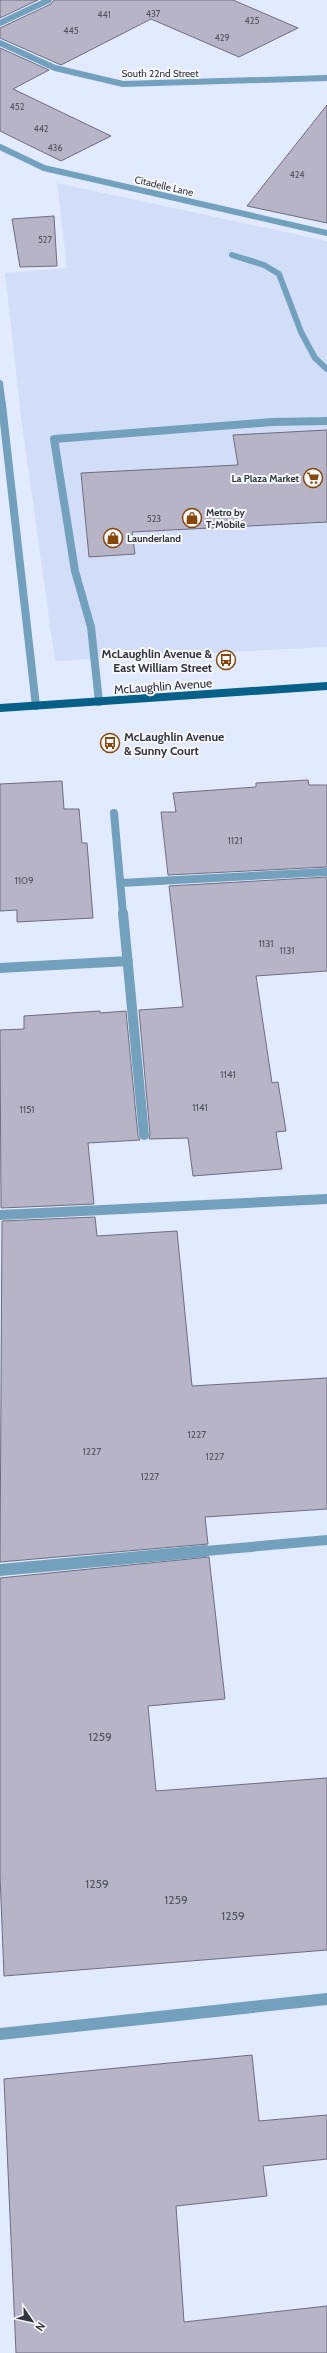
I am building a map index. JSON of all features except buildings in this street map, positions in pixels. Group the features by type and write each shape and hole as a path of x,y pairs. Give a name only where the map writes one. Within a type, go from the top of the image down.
{"main road":[{"name":"McLaughlin Avenue","path":"0,708 327,686"}],"street":[{"path":"0,23 49,0"},
{"name":"South 22nd Street","path":"0,43 55,68 123,84 327,78"},
{"name":"Citadelle Lane","path":"0,147 44,168 327,233"},
{"path":"232,255 264,265 279,274 301,332 315,358 327,369"},
{"path":"0,383 36,706"},
{"path":"99,702 91,627 75,571 54,439 272,422 327,421"},
{"path":"114,813 144,1135"},
{"path":"121,883 326,872"},
{"path":"0,968 128,961"},
{"path":"0,1215 327,1199"},
{"path":"0,1570 327,1540"},
{"path":"0,2034 327,1999"}],"shaded area":[{"path":"57,183 327,241 327,647 55,661 21,417 5,273 67,268"}],"place":[{"name":"La Plaza Market","path":"313,478"},
{"name":"Metro by T-Mobile","path":"192,518"},
{"name":"Launderland","path":"113,538"},
{"name":"McLaughlin Avenue & East William Street","path":"226,660"},
{"name":"McLaughlin Avenue & Sunny Court","path":"110,743"}]}
